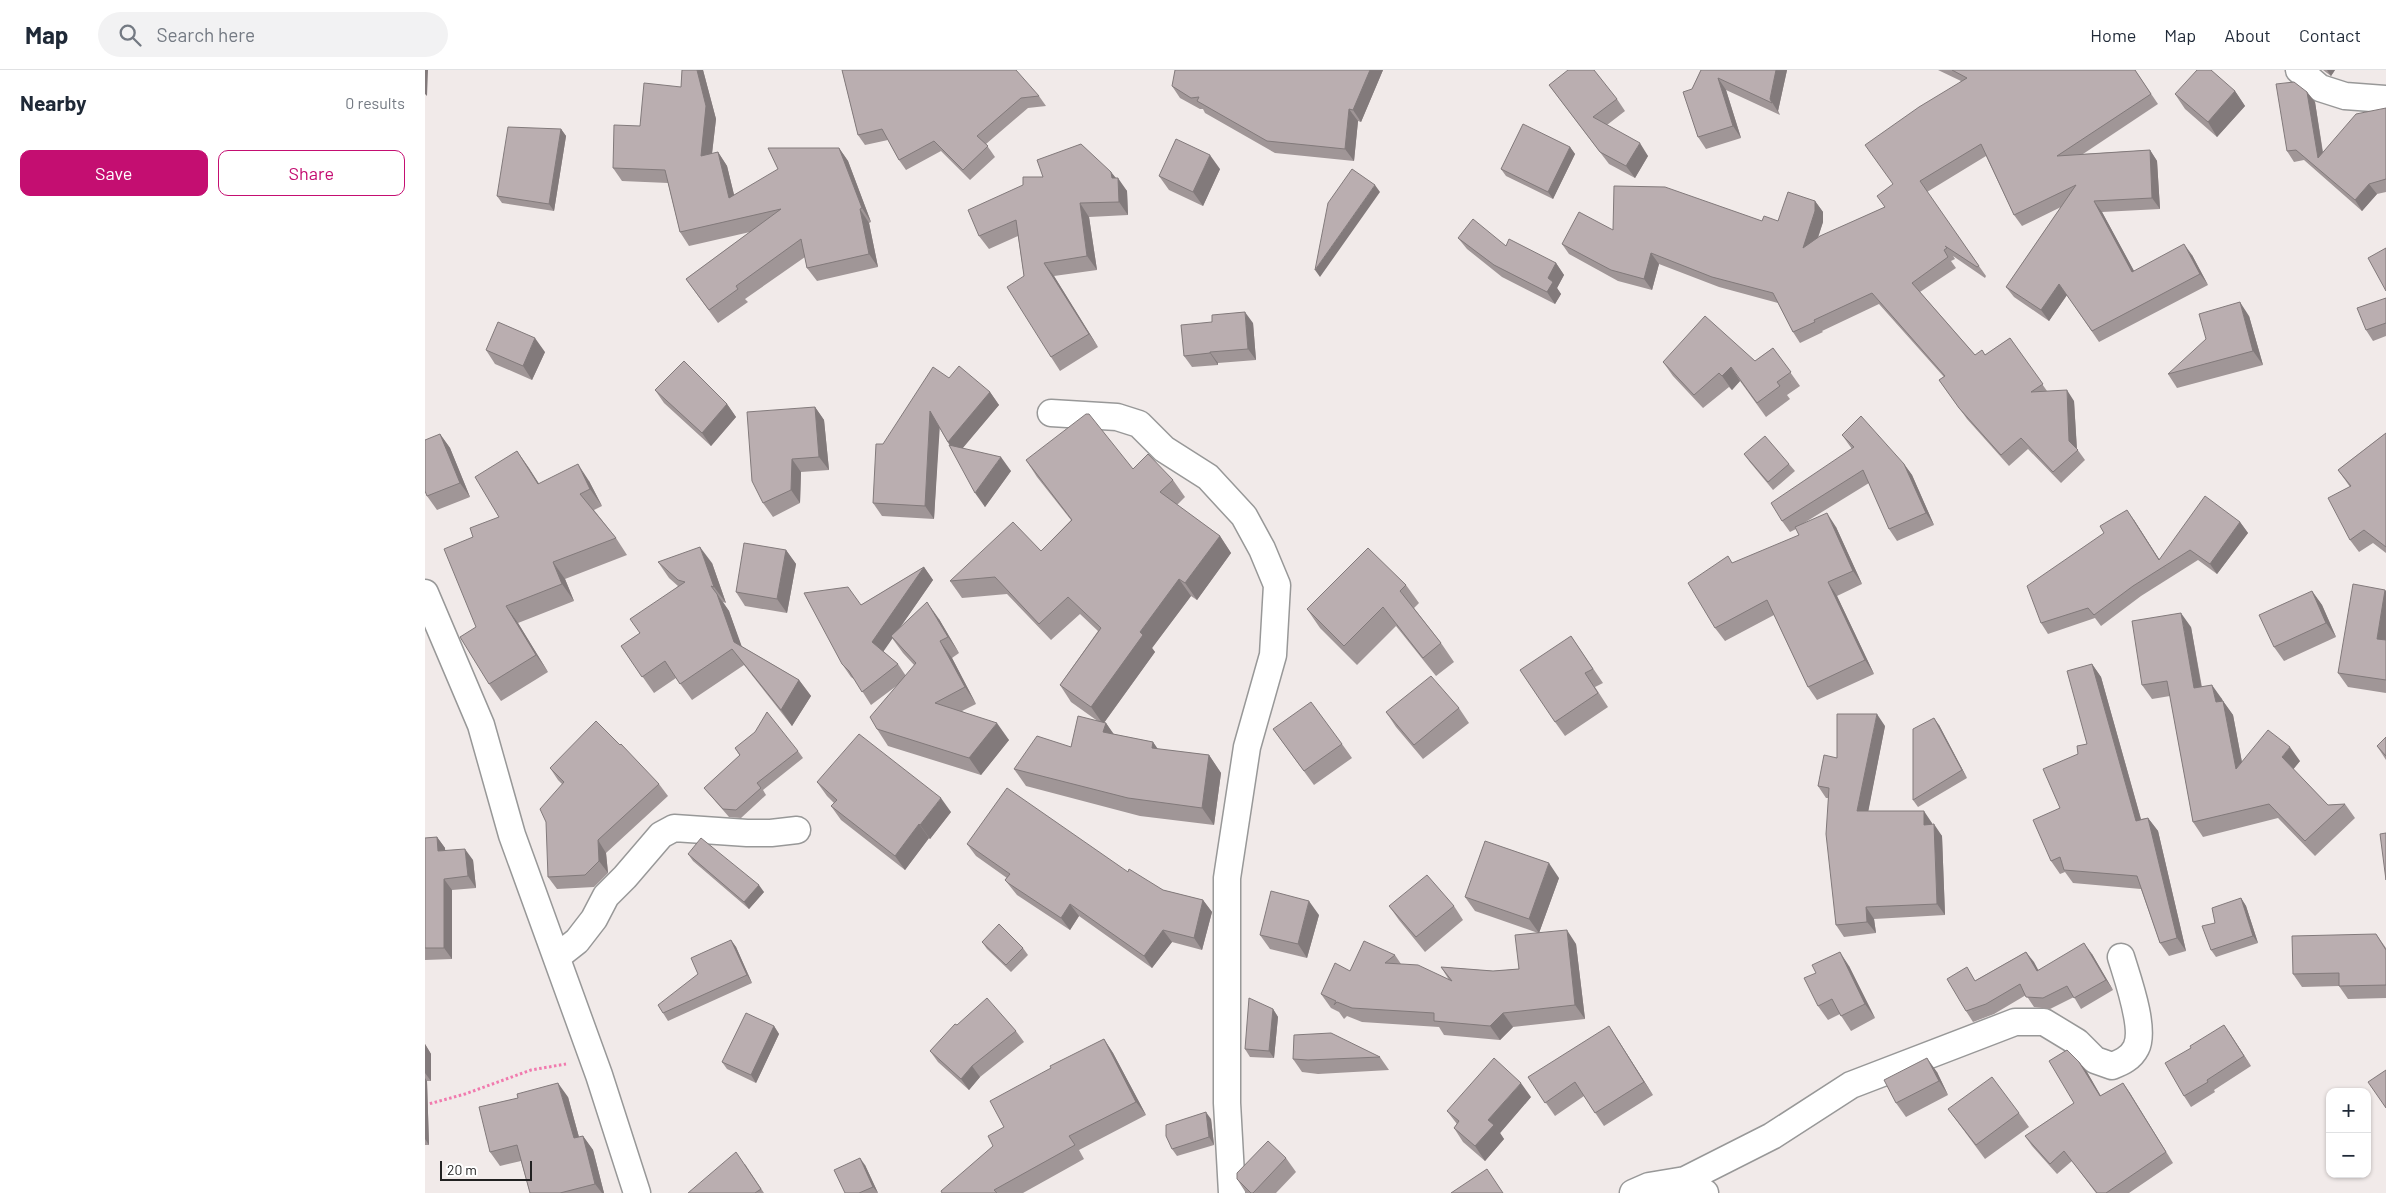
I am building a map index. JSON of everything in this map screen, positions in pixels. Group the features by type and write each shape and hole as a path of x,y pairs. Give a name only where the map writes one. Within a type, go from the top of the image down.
{"street":[{"path":"2299,70 2320,88 2345,96 2386,99"},
{"path":"1051,412 1117,417 1139,424 1164,449 1208,477 1244,516 1262,549 1277,585 1273,655 1247,746 1227,878 1227,1104 1233,1193"},
{"path":"425,593 481,725 512,835 558,956 637,1193"},
{"path":"558,956 577,941 593,919 606,896 661,835 674,828 747,833 797,830"},
{"path":"1633,1193 1649,1186 1695,1187 1851,1085 2015,1022 2045,1022 2077,1042 2095,1060 2112,1066 2127,1060 2137,1046 2138,1026 2136,1005 2121,957"}],"path":[{"path":"425,1105 465,1094 531,1070 593,1060"}],"building":[{"path":"682,70 697,70 706,106 701,156 718,152 729,198 778,169 768,148 839,148 862,208 860,209 869,254 807,268 801,239 736,286 738,289 709,310 686,279 781,209 680,232 665,170 613,168 614,125 640,126 644,83 681,87"},
{"path":"842,70 1016,70 1039,96 1021,98 977,136 988,146 963,170 934,141 899,160 882,129 858,135"},
{"path":"1175,70 1370,70 1353,110 1349,109 1345,149 1267,141 1197,101 1199,97 1191,98 1172,86"},
{"path":"1568,70 1594,70 1617,99 1593,117 1640,143 1626,166 1600,152 1549,85"},
{"path":"1701,70 1776,70 1770,99 1772,103 1718,78 1733,126 1698,137 1683,92 1692,89"},
{"path":"1952,70 2135,70 2151,94 2057,156 2150,150 2152,198 2094,201 2132,272 2184,244 2200,274 2092,331 2059,284 2041,310 2006,287 2076,185 2014,215 1981,144 1920,181 1979,266 1977,267 1945,246 1947,248 1944,250 1948,257 1912,283 1975,355 1982,350 1985,355 2010,338 2043,384 2031,392 2067,390 2069,441 2078,450 2053,472 2021,438 2001,455 1959,408 1939,380 1945,376 1872,293 1793,332 1773,293 1712,277 1651,253 1644,279 1611,270 1562,244 1579,212 1613,230 1614,186 1665,187 1762,221 1764,216 1778,221 1788,192 1815,201 1815,211 1803,248 1820,236 1885,207 1877,196 1893,184 1865,145 1919,107 1967,78"},
{"path":"2197,70 2211,70 2235,91 2208,122 2175,94"},
{"path":"2294,82 2307,92 2318,158 2356,114 2386,108 2386,179 2369,184 2355,200 2296,150 2287,151 2276,84"},
{"path":"1523,124 1570,147 1548,192 1501,169"},
{"path":"508,127 561,129 549,204 497,196"},
{"path":"1176,139 1210,155 1193,192 1159,176"},
{"path":"1081,144 1111,172 1112,178 1118,178 1119,202 1080,203 1087,256 1044,263 1089,334 1051,357 1007,287 1024,276 1016,220 979,236 968,210 1023,185 1023,177 1043,177 1037,160"},
{"path":"1352,169 1375,185 1315,270 1328,203"},
{"path":"1473,219 1506,246 1509,239 1556,263 1548,278 1553,282 1547,292 1494,265 1458,238"},
{"path":"2386,248 2386,291 2368,258"},
{"path":"2386,298 2386,323 2366,330 2357,308"},
{"path":"2240,302 2253,351 2168,374 2206,339 2199,314"},
{"path":"1245,312 1248,349 1184,356 1181,325 1212,322 1212,315"},
{"path":"1705,316 1755,361 1773,348 1791,372 1777,382 1780,386 1757,403 1731,367 1722,376 1719,373 1694,395 1663,362"},
{"path":"498,322 535,338 523,366 486,350"},
{"path":"684,361 727,404 702,433 655,390"},
{"path":"959,366 990,392 948,442 930,411 925,506 873,503 876,444 883,444 933,367 949,378"},
{"path":"815,407 819,457 792,459 791,490 763,503 752,481 747,412"},
{"path":"1086,414 1089,414 1133,469 1148,454 1173,480 1160,492 1220,536 1185,583 1179,579 1140,632 1143,635 1091,707 1060,685 1101,628 1068,597 1039,624 995,577 950,581 1013,522 1041,551 1072,520 1026,460"},
{"path":"1861,416 1904,464 1926,513 1889,529 1863,470 1782,521 1771,503 1854,447 1842,435"},
{"path":"2386,433 2386,547 2364,530 2350,540 2328,498 2351,486 2338,470"},
{"path":"440,434 460,483 427,496 425,491 425,440"},
{"path":"1765,436 1789,464 1768,482 1744,454"},
{"path":"949,445 1001,457 975,493"},
{"path":"517,451 538,484 578,464 590,489 580,494 616,538 553,562 562,584 506,606 536,655 489,684 460,637 476,627 444,549 473,537 470,528 499,517 475,477"},
{"path":"2205,496 2240,522 2210,564 2190,550 2133,586 2094,615 2088,608 2041,623 2027,586 2104,533 2100,526 2127,510 2159,560"},
{"path":"1827,513 1853,571 1828,582 1865,660 1808,687 1767,600 1715,628 1688,583 1728,556 1732,563 1799,535 1795,527"},
{"path":"744,543 786,550 777,599 736,592"},
{"path":"700,547 714,587 711,586 717,594 734,642 799,680 781,710 732,649 680,684 665,661 642,677 621,646 640,633 630,619 685,582 678,580 658,562"},
{"path":"1368,548 1406,585 1400,591 1441,643 1423,658 1383,607 1344,646 1307,609"},
{"path":"924,567 872,642 898,664 862,692 849,671 842,664 804,593 848,587 861,605"},
{"path":"2353,584 2385,590 2377,639 2386,640 2386,680 2338,673"},
{"path":"2312,591 2326,623 2274,647 2259,615"},
{"path":"927,602 948,637 940,641 965,687 935,703 997,723 969,758 877,729 870,717 916,663 891,636"},
{"path":"2181,613 2194,688 2212,685 2216,702 2223,701 2236,769 2268,730 2290,747 2282,757 2328,805 2345,804 2305,841 2269,804 2193,822 2167,681 2142,685 2132,621"},
{"path":"1571,636 1593,669 1585,673 1598,693 1555,722 1520,670"},
{"path":"2092,664 2136,821 2148,818 2177,938 2160,943 2137,876 2064,870 2060,857 2051,861 2033,820 2060,808 2043,769 2078,754 2077,746 2087,744 2067,671"},
{"path":"1431,676 1459,708 1414,745 1386,712"},
{"path":"1311,702 1342,744 1304,771 1273,729"},
{"path":"767,712 798,751 757,783 761,788 736,810 723,809 704,788 740,755 735,748 755,732"},
{"path":"1837,714 1877,714 1857,811 1924,811 1924,825 1934,824 1937,904 1866,907 1867,922 1836,925 1826,834 1829,788 1818,786 1824,755 1837,758"},
{"path":"1078,716 1106,723 1103,732 1153,742 1152,748 1209,755 1202,808 1128,798 1014,769 1037,736 1071,747"},
{"path":"1934,718 1962,770 1913,800 1913,729"},
{"path":"596,721 659,784 598,840 599,861 585,875 548,877 546,822 540,809 564,782 550,768"},
{"path":"859,734 941,798 895,856 831,806 837,800 817,782"},
{"path":"2386,737 2386,756 2377,746"},
{"path":"1007,788 1128,872 1129,869 1163,890 1203,900 1194,938 1163,930 1144,956 1070,904 1061,918 1008,883 1005,880 1010,874 967,844"},
{"path":"2386,833 2386,880 2380,834"},
{"path":"437,837 438,851 465,849 468,876 444,879 444,948 425,948 425,838"},
{"path":"701,838 759,885 744,902 688,854"},
{"path":"1485,841 1549,863 1529,919 1465,897"},
{"path":"1427,875 1454,906 1416,937 1389,906"},
{"path":"1271,891 1309,901 1298,944 1260,935"},
{"path":"2241,898 2253,936 2211,950 2202,926 2215,923 2212,908"},
{"path":"999,924 1023,948 1006,965 982,942"},
{"path":"1567,930 1575,1005 1503,1013 1490,1026 1434,1021 1434,1013 1352,1008 1337,1002 1334,1005 1336,1001 1321,994 1335,963 1350,971 1364,941 1395,955 1385,963 1418,965 1452,981 1441,967 1493,971 1519,969 1515,935"},
{"path":"2376,934 2386,950 2386,985 2339,986 2339,973 2293,974 2292,936"},
{"path":"731,940 747,975 663,1013 658,1005 698,974 691,958"},
{"path":"2084,943 2106,980 2074,998 2067,986 2043,998 2026,997 2020,984 1986,1004 1966,1011 1947,979 1967,967 1975,981 2026,952 2037,971"},
{"path":"1840,952 1865,1004 1841,1016 1832,999 1818,1006 1804,978 1816,973 1812,965"},
{"path":"987,998 1016,1031 972,1066 961,1079 930,1051 955,1024 957,1025"},
{"path":"1249,998 1273,1009 1269,1051 1245,1049"},
{"path":"746,1013 774,1026 751,1075 722,1062"},
{"path":"2224,1025 2244,1056 2207,1080 2208,1082 2184,1096 2165,1063"},
{"path":"1609,1026 1644,1082 1595,1113 1575,1082 1545,1103 1528,1077"},
{"path":"1331,1033 1380,1057 1293,1059 1294,1035"},
{"path":"1104,1039 1136,1102 1069,1136 1075,1145 994,1190 997,1193 942,1193 941,1191 993,1146 988,1136 1004,1127 990,1101 1051,1068 1050,1066"},
{"path":"2067,1050 2079,1062 2100,1096 2123,1083 2166,1152 2106,1193 2097,1193 2064,1151 2050,1164 2025,1136 2074,1103 2049,1061"},
{"path":"1494,1058 1521,1083 1488,1120 1494,1125 1475,1146 1454,1128 1459,1121 1447,1111"},
{"path":"1927,1058 1939,1081 1896,1103 1884,1080"},
{"path":"2386,1070 2386,1108 2368,1082"},
{"path":"1992,1077 2019,1113 1976,1145 1948,1109"},
{"path":"558,1083 574,1138 583,1136 595,1184 560,1193 530,1193 517,1145 490,1152 479,1107 518,1098 517,1094"},
{"path":"1206,1112 1209,1137 1172,1149 1166,1136 1166,1125"},
{"path":"1268,1141 1286,1158 1251,1193 1237,1179 1237,1173"},
{"path":"736,1152 761,1189 755,1193 688,1193"},
{"path":"860,1158 873,1187 859,1193 845,1193 834,1170"},
{"path":"1487,1169 1503,1193 1451,1193"}]}
